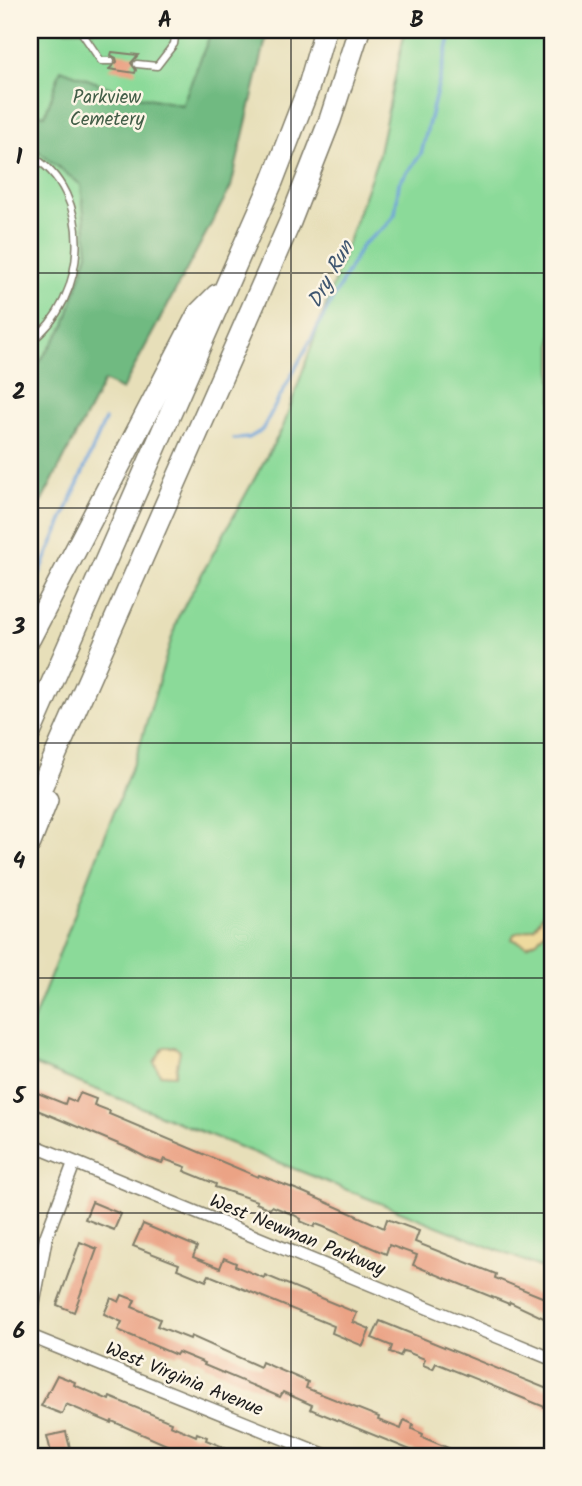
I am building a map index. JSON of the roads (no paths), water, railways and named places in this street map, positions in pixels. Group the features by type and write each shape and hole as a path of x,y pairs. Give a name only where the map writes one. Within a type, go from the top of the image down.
{"highway":[{"path":"30,733 272,182 303,100 324,30"},
{"path":"30,813 290,222 330,120 359,30"},
{"path":"30,638 198,314 226,286"},
{"path":"30,843 94,675 139,567"}],"street":[{"name":"West Newman Parkway","path":"30,1144 552,1359"},
{"path":"30,1322 46,1237 74,1163"},
{"name":"West Virginia Avenue","path":"30,1336 327,1456"}],"lane":[{"path":"80,30 101,61 110,61"},
{"path":"137,64 157,66 174,44 176,30"},
{"path":"30,155 45,163 66,191 75,223 76,262 62,305 39,335 30,342"}],"waterway":[{"name":"Dry Run","path":"234,439 249,438 262,430 362,245 387,225 395,214 399,183 421,154 452,30"},
{"name":"Dry Run","path":"30,596 105,420"}],"park label":[{"name":"Parkview Cemetery","path":"107,107"}]}
